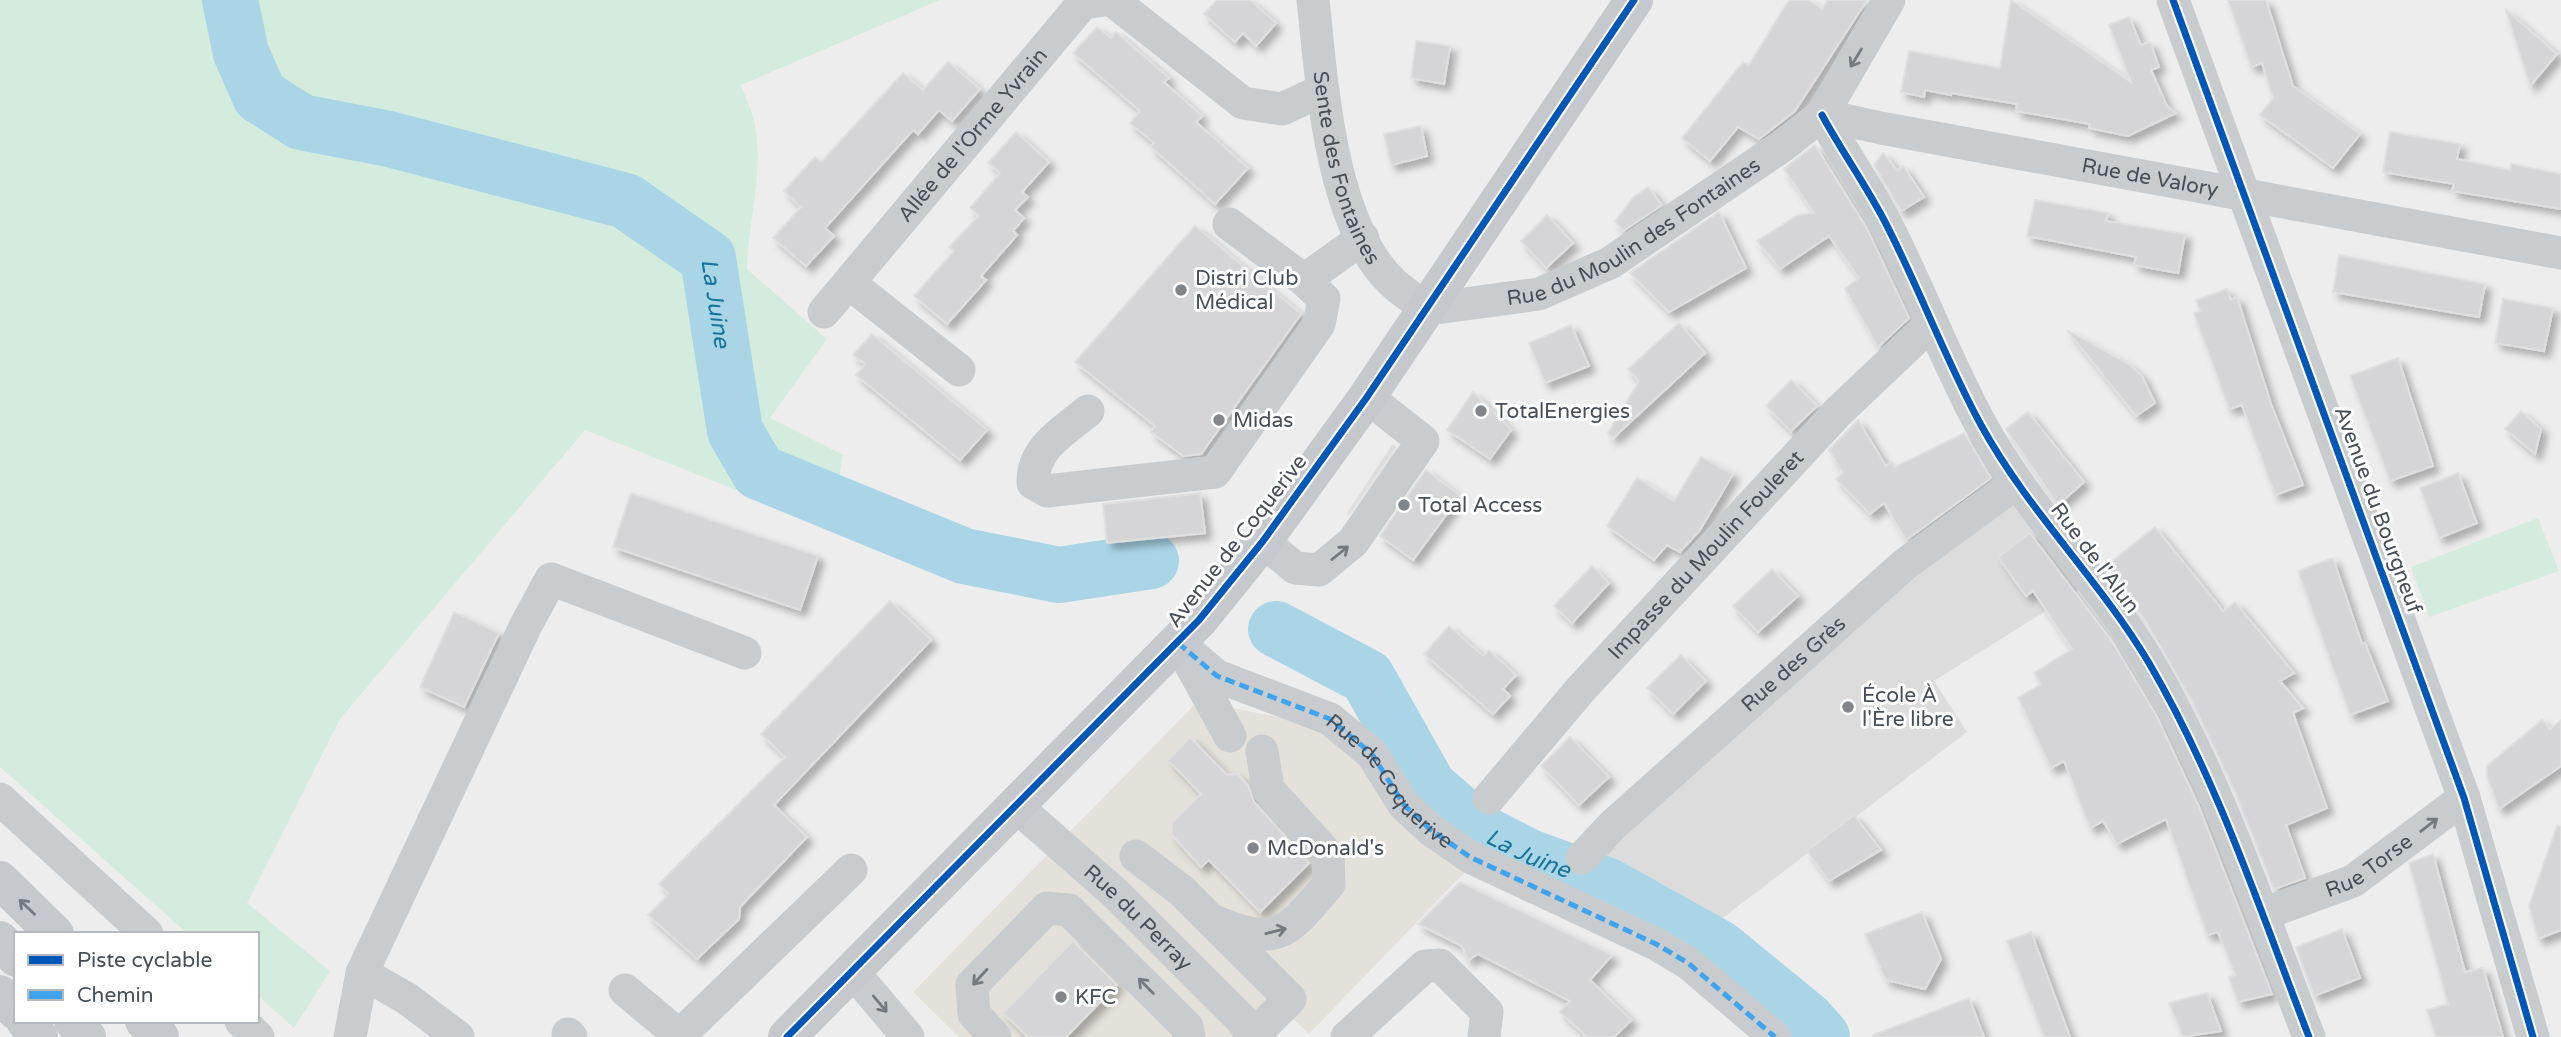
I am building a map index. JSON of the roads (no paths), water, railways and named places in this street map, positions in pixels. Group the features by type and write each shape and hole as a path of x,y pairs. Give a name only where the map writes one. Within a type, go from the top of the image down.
{"main road":[{"name":"Avenue de Coquerive","path":"787,1037 1178,643 1263,541 1428,309 1634,0"},
{"path":"0,880 53,932"},
{"path":"0,940 14,956"},
{"path":"0,994 14,1009"},
{"path":"27,1023 39,1037"},
{"path":"75,1023 87,1037"},
{"path":"146,1023 160,1037"}],"street":[{"name":"Allée de l'Orme Yvrain","path":"824,312 1083,4 1104,0"},
{"path":"1112,0 1243,103 1282,109 1323,90"},
{"name":"Sente des Fontaines","path":"1313,0 1323,90 1342,190 1370,254 1393,283 1428,309"},
{"path":"1822,115 1889,0"},
{"name":"Avenue du Bourgneuf","path":"2173,0 2464,798 2533,1037"},
{"name":"Rue du Moulin des Fontaines","path":"1428,309 1539,294 1610,263 1781,147 1822,115"},
{"name":"Rue de Valory","path":"1822,115 2561,253"},
{"name":"Rue de l'Alun","path":"1822,115 1883,218 1981,425 2016,483 2147,659 2174,707 2206,774 2309,1037"},
{"path":"1088,411 1039,452 1032,468 1033,483 1047,491 1215,472 1319,324 1324,299 1304,280 1229,224"},
{"path":"1304,280 1363,238"},
{"path":"849,283 959,370"},
{"name":"Impasse du Moulin Fouleret","path":"1489,798 1581,689 1838,412 1932,323"},
{"path":"1263,541 1295,568 1319,570 1353,542 1423,441 1367,397"},
{"name":"Rue des Grès","path":"1582,858 1613,825 1904,565 2016,483"},
{"path":"350,1037 362,973 526,625 551,579 745,653"},
{"path":"1178,643 1230,736"},
{"name":"Rue de Coquerive","path":"1178,643 1217,676 1330,719 1372,754 1404,804 1431,830 1470,857 1656,944 1688,963 1775,1037"},
{"path":"1212,920 1244,934 1276,934 1295,925 1329,884 1328,855 1268,789 1262,751"},
{"name":"Rue Torse","path":"2263,914 2353,881 2464,798"},
{"path":"0,799 145,932"},
{"name":"Rue du Perray","path":"1017,807 1116,894 1243,1021 1252,1037"},
{"path":"1116,894 1135,874 1136,856 1179,888 1290,999 1252,1037"},
{"path":"625,990 679,1036 851,870"},
{"path":"995,1037 974,1014 972,985 1047,908 1069,910 1187,1027 1189,1037"},
{"path":"1347,1037 1425,966 1440,965 1487,1012 1485,1037"},
{"path":"853,972 908,1037"},
{"path":"362,973 406,998 458,1037"},
{"path":"244,1023 258,1037"}],"waterway":[{"name":"La Juine","path":"230,0 241,53 260,96 301,122 389,139 626,201 708,258 735,431 759,472 964,556 1059,575 1151,561"},
{"name":"La Juine","path":"1276,629 1367,677 1429,787 1482,833 1529,857 1606,885 1719,948 1807,1020 1822,1037"}],"place":[{"name":"Distri Club Médical","path":"1181,290"},
{"name":"TotalEnergies","path":"1481,411"},
{"name":"Midas","path":"1219,420"},
{"name":"Total Access","path":"1404,505"},
{"name":"École À l'Ère libre","path":"1848,707"},
{"name":"McDonald's","path":"1253,848"},
{"name":"KFC","path":"1061,997"}]}
